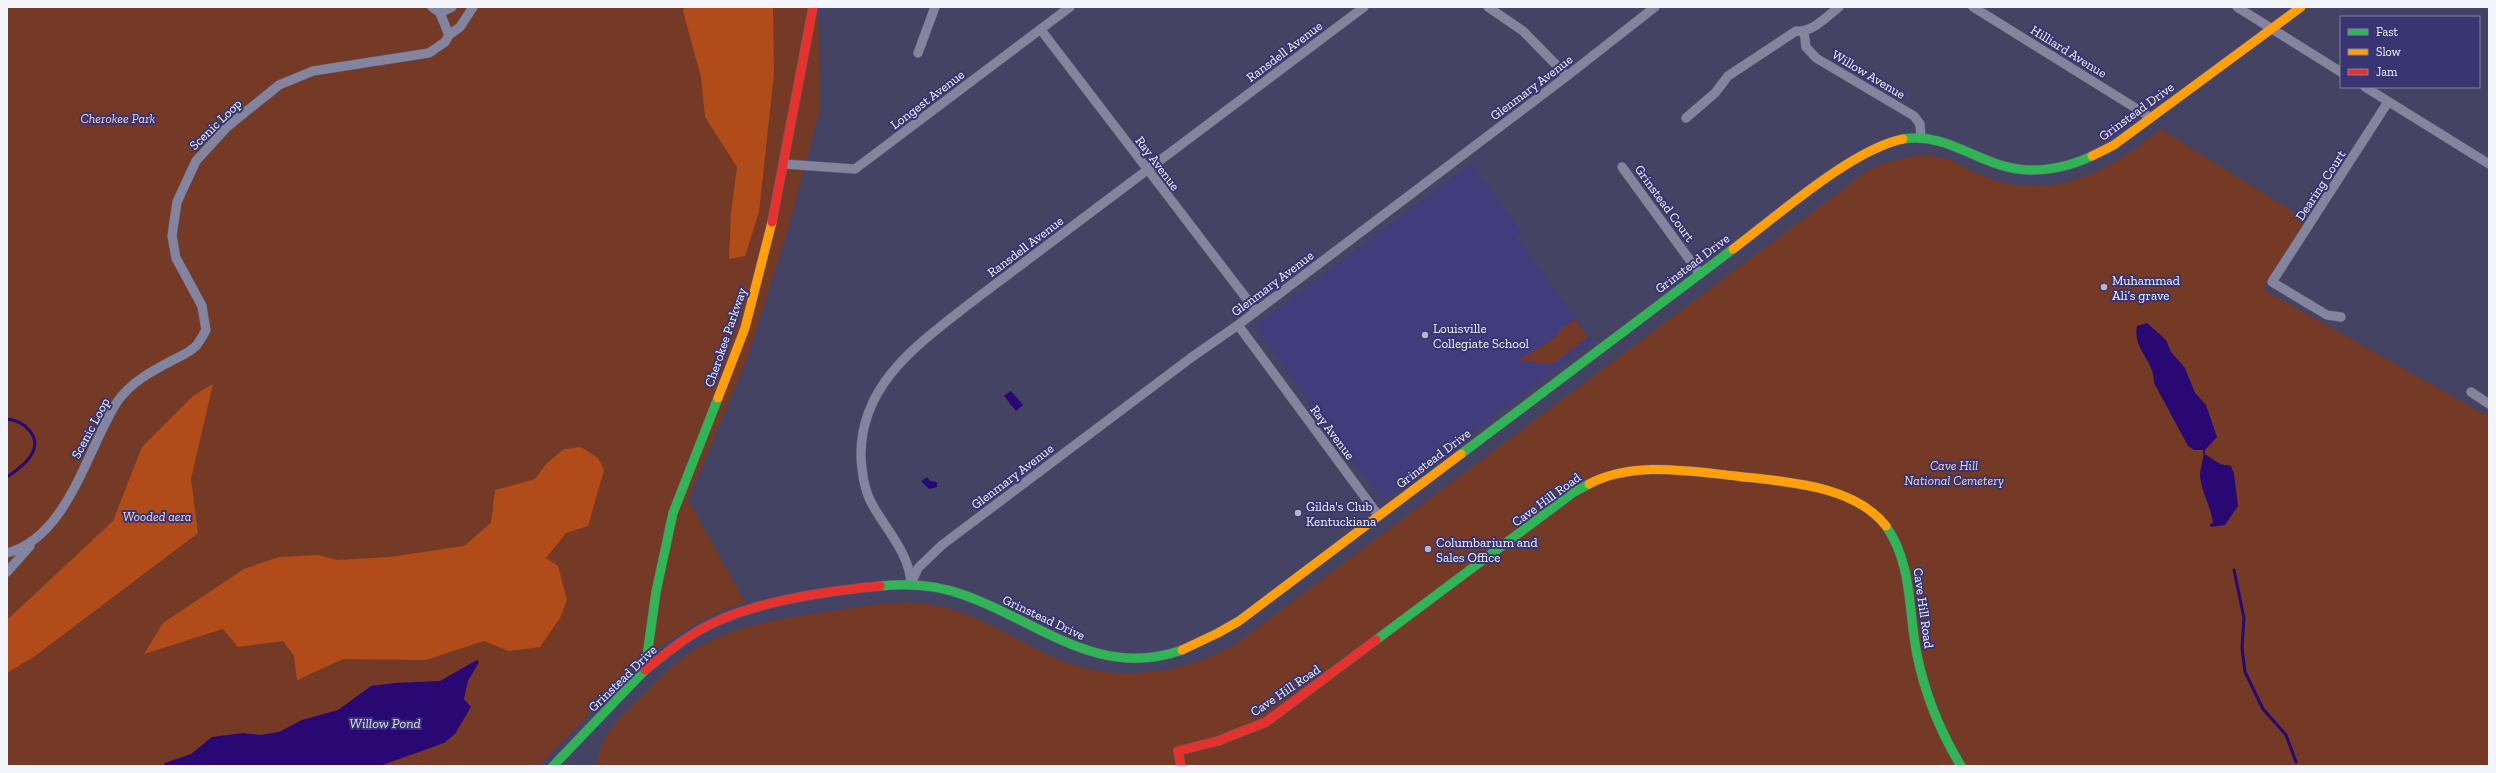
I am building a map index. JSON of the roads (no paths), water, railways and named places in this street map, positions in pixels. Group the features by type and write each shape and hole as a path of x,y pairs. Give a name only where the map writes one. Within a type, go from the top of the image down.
{"main road":[{"name":"Cherokee Parkway","path":"645,670 656,592 673,513 745,328 771,228 813,7"},
{"name":"Grinstead Drive","path":"553,766 645,670 685,638 725,617 758,607 789,601 862,588 911,584 963,594 1082,650 1117,657 1155,657 1191,648 1220,633 1827,178 1863,154 1893,141 1921,138 1958,146 2009,167 2044,170 2064,167 2102,152 2301,7"},
{"name":"Cave Hill Road","path":"1181,766 1178,750 1218,741 1266,722 1592,481 1618,474 1656,470 1714,473 1812,488 1854,501 1870,510 1883,522 1896,541 1905,564 1910,587 1917,655 1924,679 1943,731 1961,766"}],"street":[{"path":"432,7 440,12 449,35"},
{"path":"440,12 452,7"},
{"name":"Scenic Loop","path":"7,553 25,546 39,536 54,519 73,487 121,397 144,376 190,350 206,330 202,306 176,258 172,236 177,202 196,161 227,127 279,85 313,71 429,53 445,42 449,35 460,27 473,7"},
{"path":"918,53 935,7"},
{"name":"Longest Avenue","path":"784,164 855,169 1070,7"},
{"name":"Ransdell Avenue","path":"911,584 908,562 880,520 869,499 863,476 862,436 868,409 890,375 922,342 1364,7"},
{"path":"1488,7 1523,31 1568,76"},
{"name":"Glenmary Avenue","path":"911,584 918,568 942,545 1192,357 1238,325 1568,76 1656,7"},
{"path":"1686,118 1715,93 1728,76 1796,31 1804,32 1839,7"},
{"name":"Hilliard Avenue","path":"1973,7 2150,117"},
{"path":"2237,7 2340,71"},
{"name":"Ray Avenue","path":"1041,30 1256,311"},
{"name":"Willow Avenue","path":"1804,32 1806,47 1816,58 1914,116 1920,124 1921,138"},
{"path":"2367,88 2489,164"},
{"name":"Dearing Court","path":"2341,317 2327,315 2272,282 2388,102"},
{"name":"Grinstead Court","path":"1622,167 1700,274"},
{"name":"Ray Avenue","path":"1238,325 1378,515"},
{"path":"2471,392 2489,404"},
{"path":"7,572 39,536"}],"water":[{"path":"2147,323 2166,340 2171,352 2185,368 2195,393 2206,405 2217,437 2205,450 2205,454 2220,464 2231,466 2234,474 2238,506 2225,525 2211,527 2210,524 2213,523 2212,517 2202,487 2200,475 2203,450 2194,450 2188,446 2154,383 2151,368 2140,348 2136,334 2137,326"},
{"path":"1011,391 1023,405 1016,411 1004,396"},
{"path":"927,477 930,481 937,482 937,487 929,489 921,481"},
{"name":"Willow Pond","path":"477,660 479,662 468,681 464,699 471,707 455,734 444,743 380,766 163,766 165,763 191,754 212,737 243,733 260,735 279,732 302,720 338,710 371,686 395,683 440,681"}],"waterway":[{"path":"7,419 24,425 34,437 35,444 30,457 25,463 7,477"},
{"path":"2234,570 2244,618 2242,648 2245,672 2263,709 2286,735 2296,762"}],"place":[{"name":"Muhammad Ali’s grave","path":"2104,287"},
{"name":"Louisville Collegiate School","path":"1425,335"},
{"name":"Gilda's Club Kentuckiana","path":"1298,513"},
{"name":"Columbarium and Sales Office","path":"1428,549"}],"park label":[{"name":"Cherokee Park","path":"118,118"},
{"name":"Cave Hill National Cemetery","path":"1954,472"},
{"name":"Wooded aera","path":"157,516"}]}
